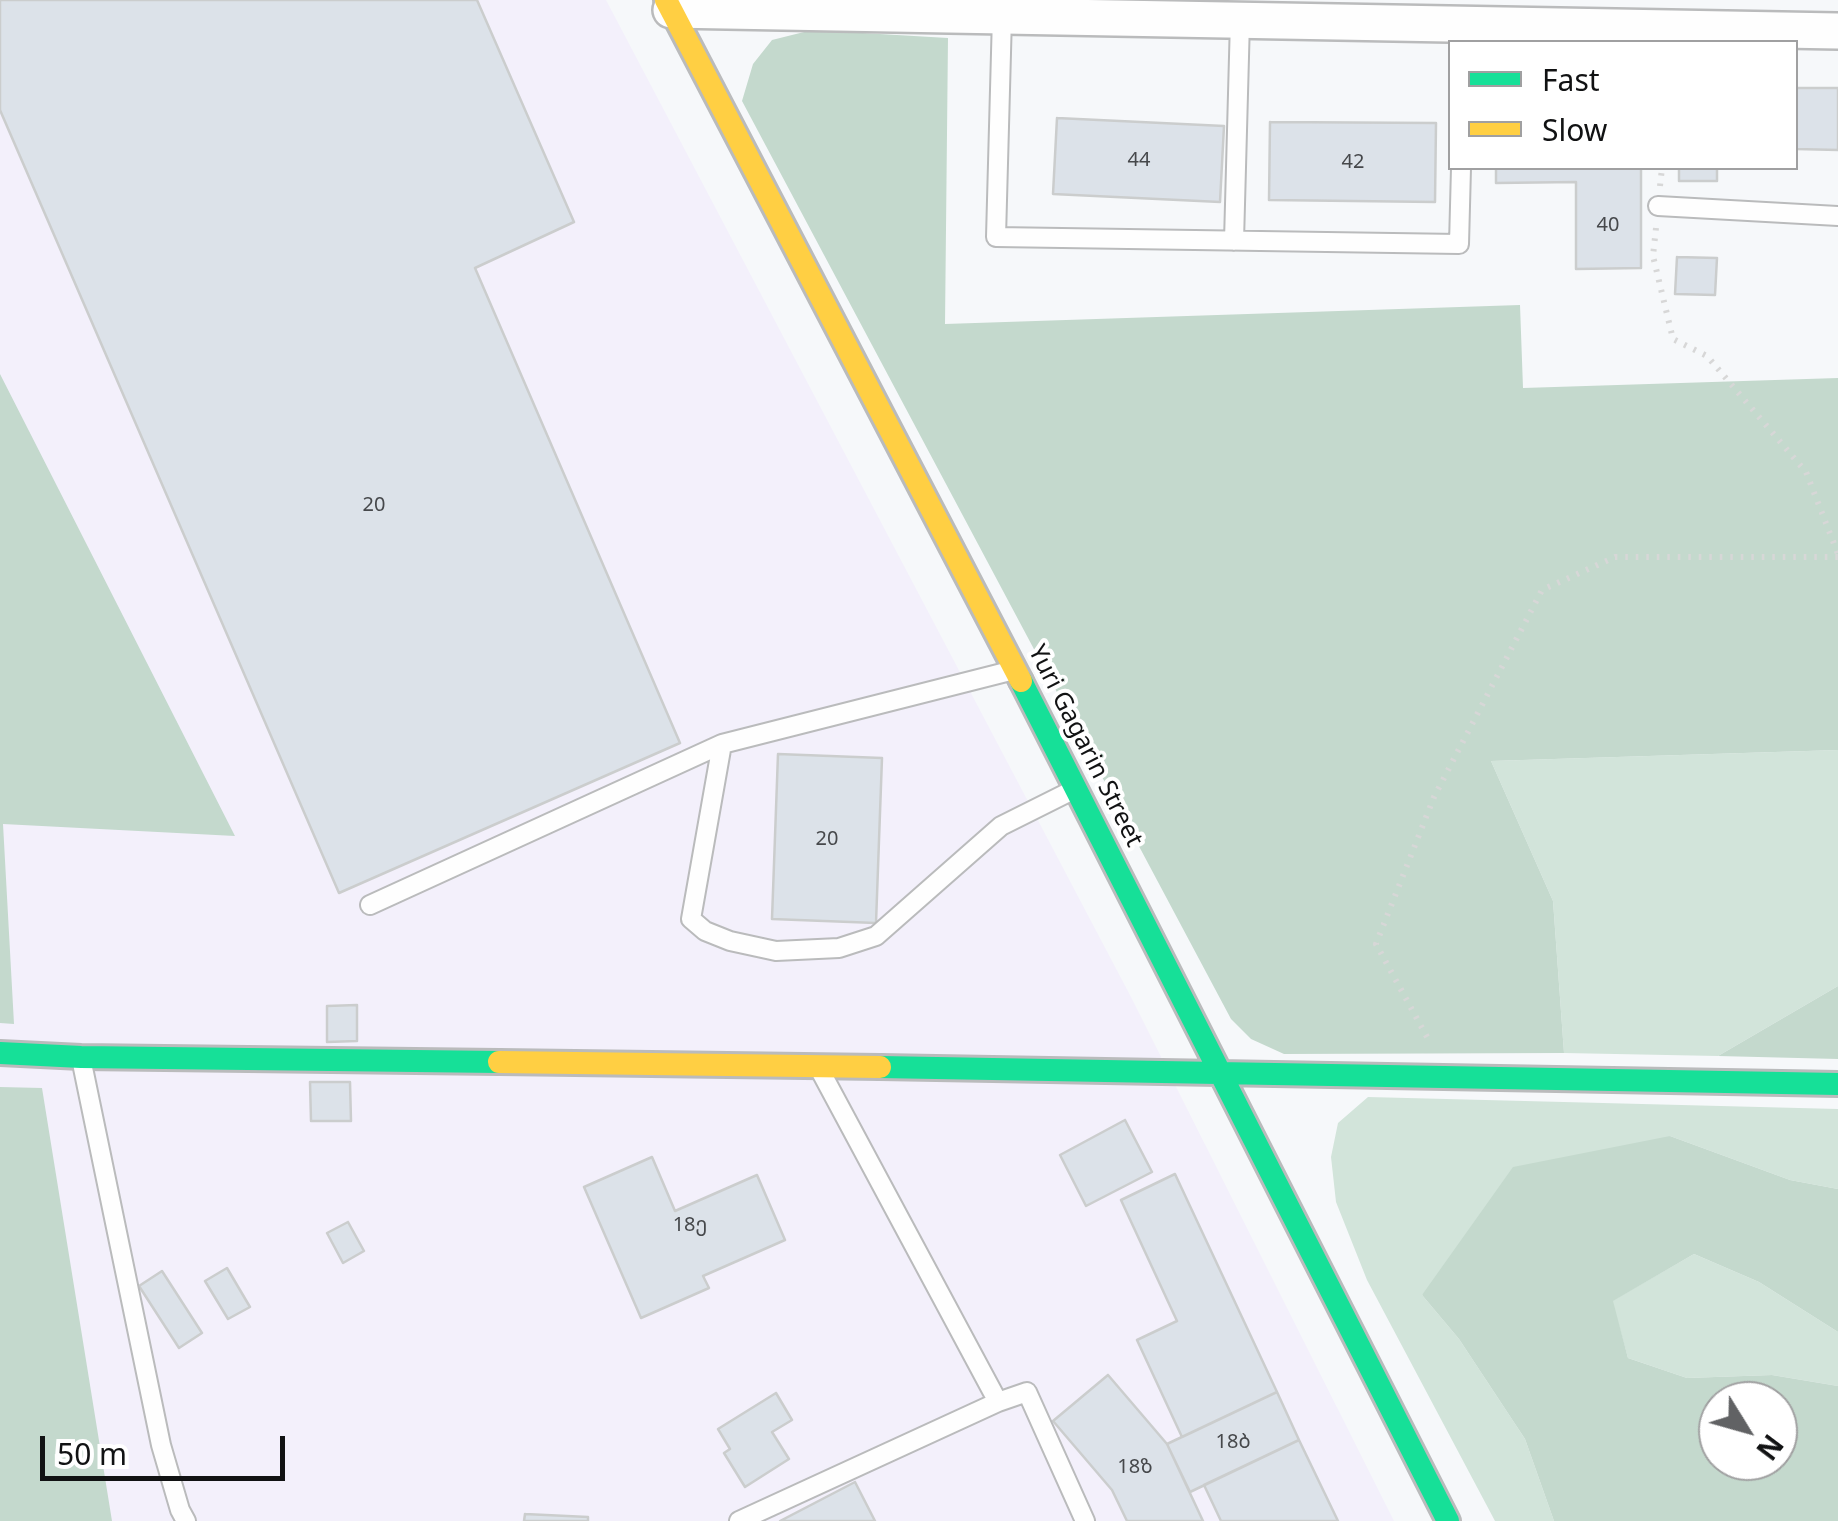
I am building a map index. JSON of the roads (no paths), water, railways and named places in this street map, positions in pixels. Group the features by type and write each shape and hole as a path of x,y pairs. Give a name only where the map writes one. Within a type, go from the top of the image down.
{"street":[{"path":"668,5 1240,20 1464,33 1606,13 1838,30"},
{"name":"Yuri Gagarin Street","path":"668,5 1015,669 1448,1521"},
{"path":"0,1053 81,1058 1838,1084"}],"lane":[{"path":"1002,16 996,237 1459,244 1461,170"},
{"path":"1234,241 1240,20"},
{"path":"1658,206 1838,216"},
{"path":"370,904 722,744 1015,669"},
{"path":"722,744 690,919 705,931 730,941 776,951 839,948 876,936 1001,826 1076,789"},
{"path":"81,1058 160,1445 186,1521"},
{"path":"818,1066 998,1402"},
{"path":"739,1521 1027,1392 1085,1521"}]}
